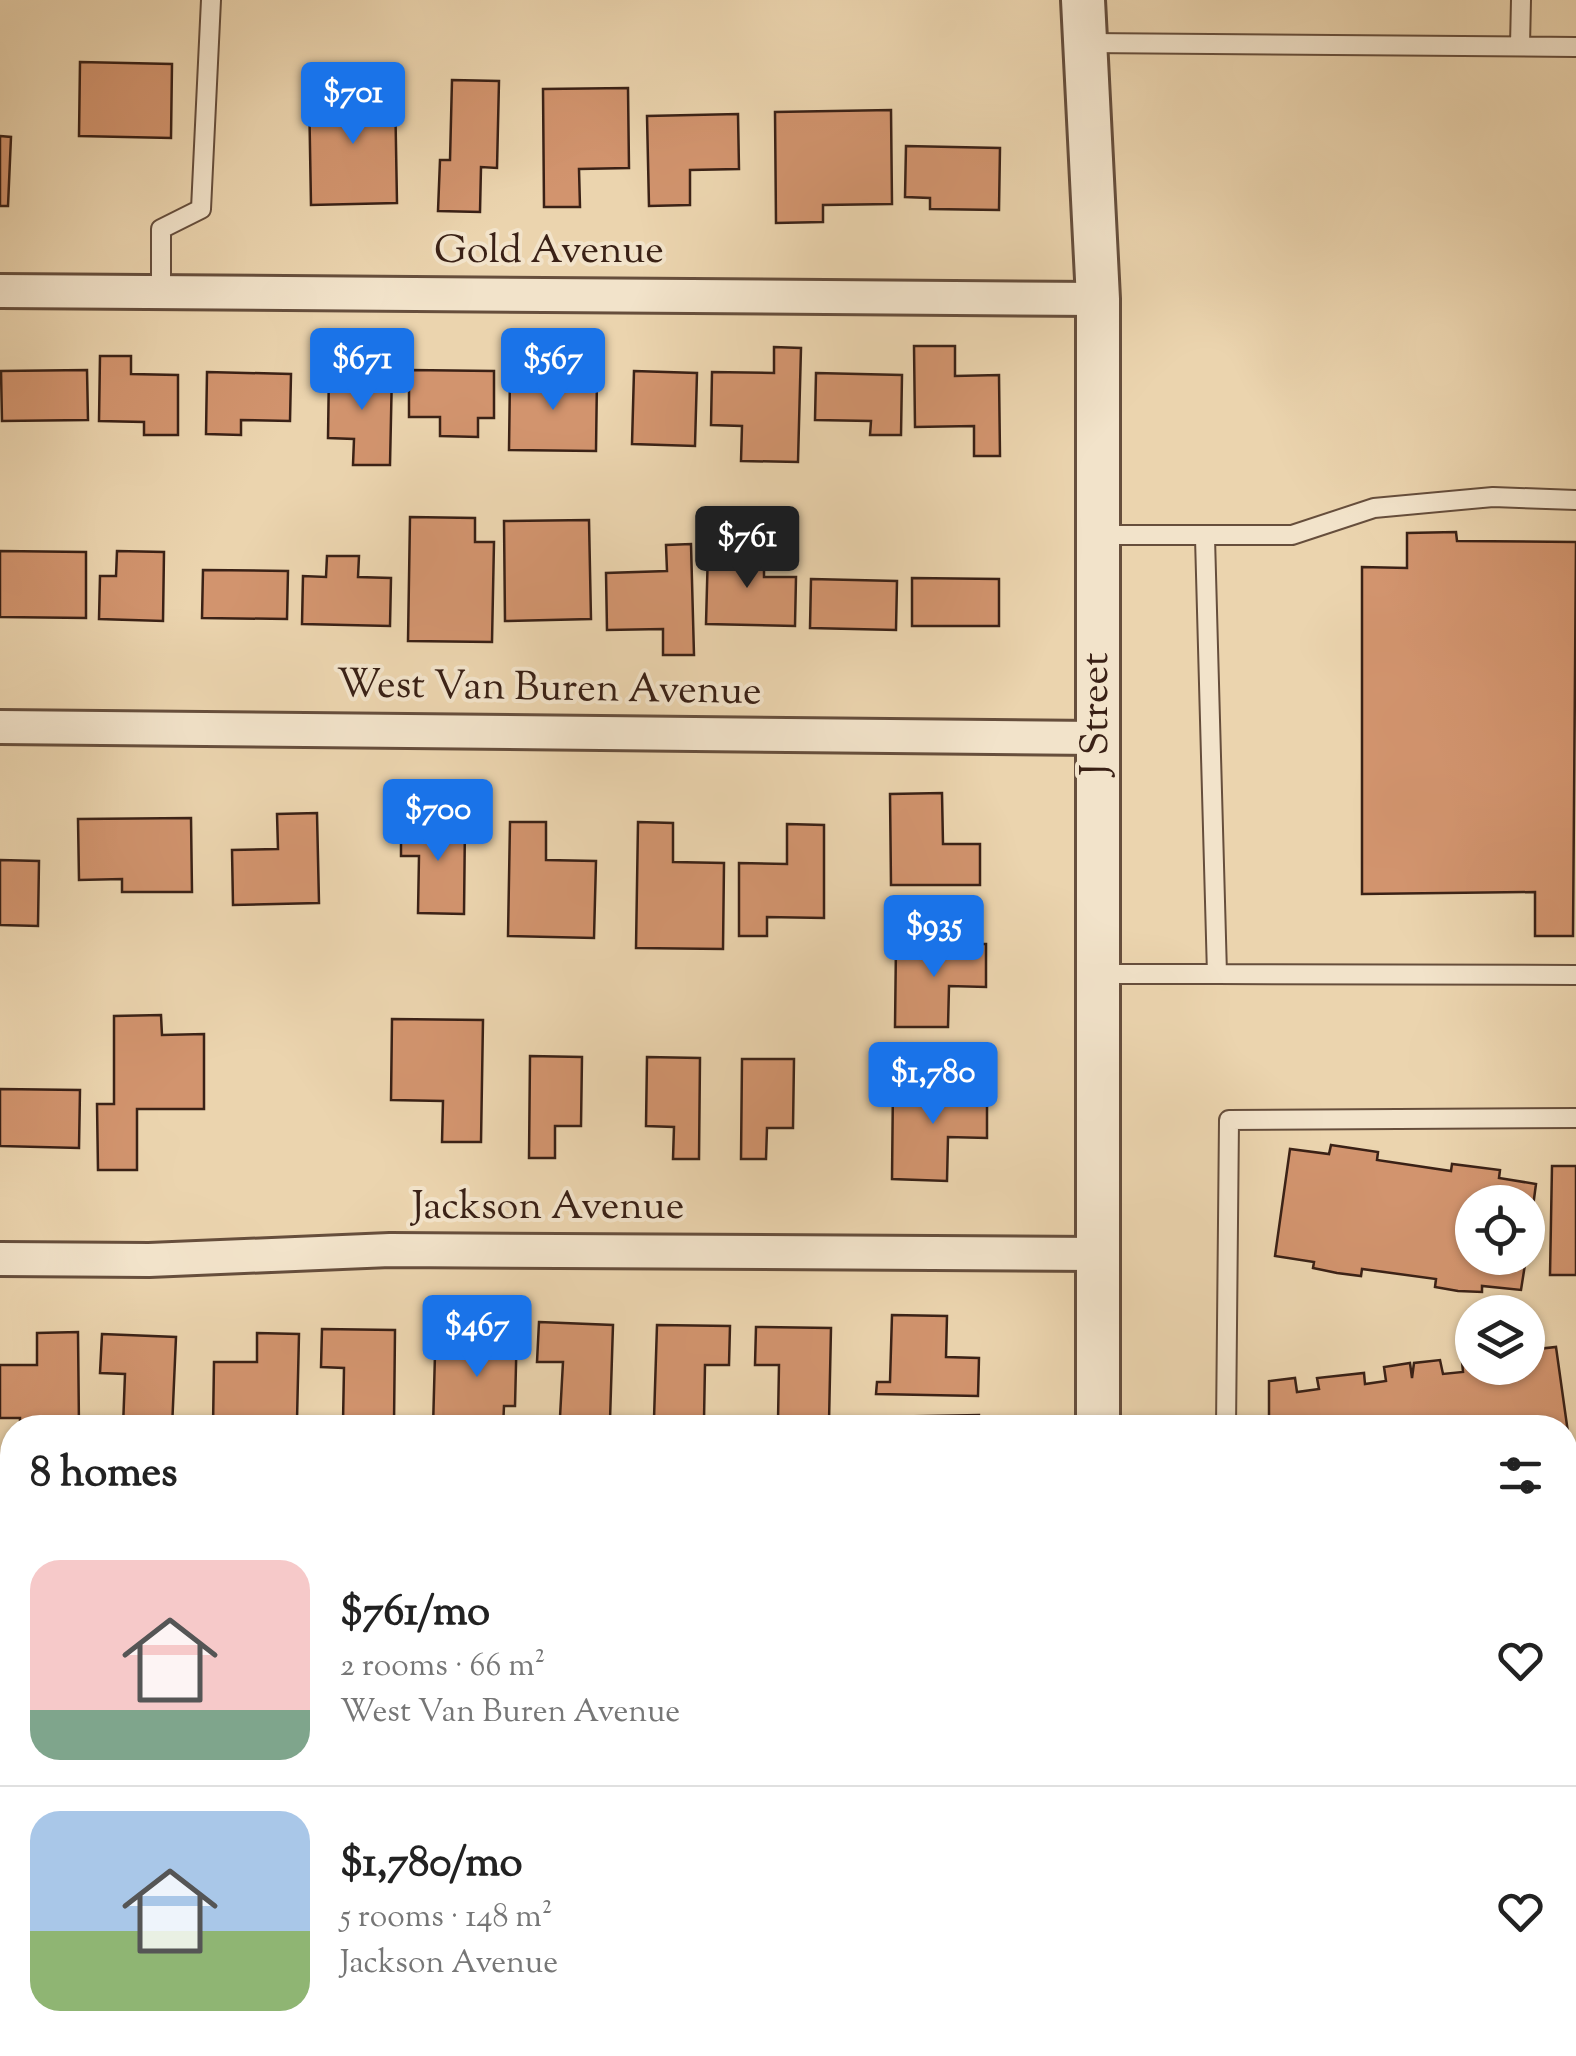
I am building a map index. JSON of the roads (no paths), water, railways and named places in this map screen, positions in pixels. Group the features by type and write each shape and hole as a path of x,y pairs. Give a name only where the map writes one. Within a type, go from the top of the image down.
{"street":[{"name":"J Street","path":"1083,0 1098,299 1098,1415"},
{"name":"Gold Avenue","path":"0,290 1098,299"},
{"name":"West Van Buren Avenue","path":"0,727 1097,738"},
{"name":"Jackson Avenue","path":"0,1259 149,1260 390,1250 1096,1254"}],"lane":[{"path":"161,291 161,229 201,210 211,0"},
{"path":"1520,45 1521,0"},
{"path":"1085,43 1576,46"},
{"path":"1098,536 1292,535 1374,508 1494,497 1576,500"},
{"path":"1205,538 1217,974"},
{"path":"1097,974 1576,976"},
{"path":"1226,1415 1229,1120 1576,1118"}]}
